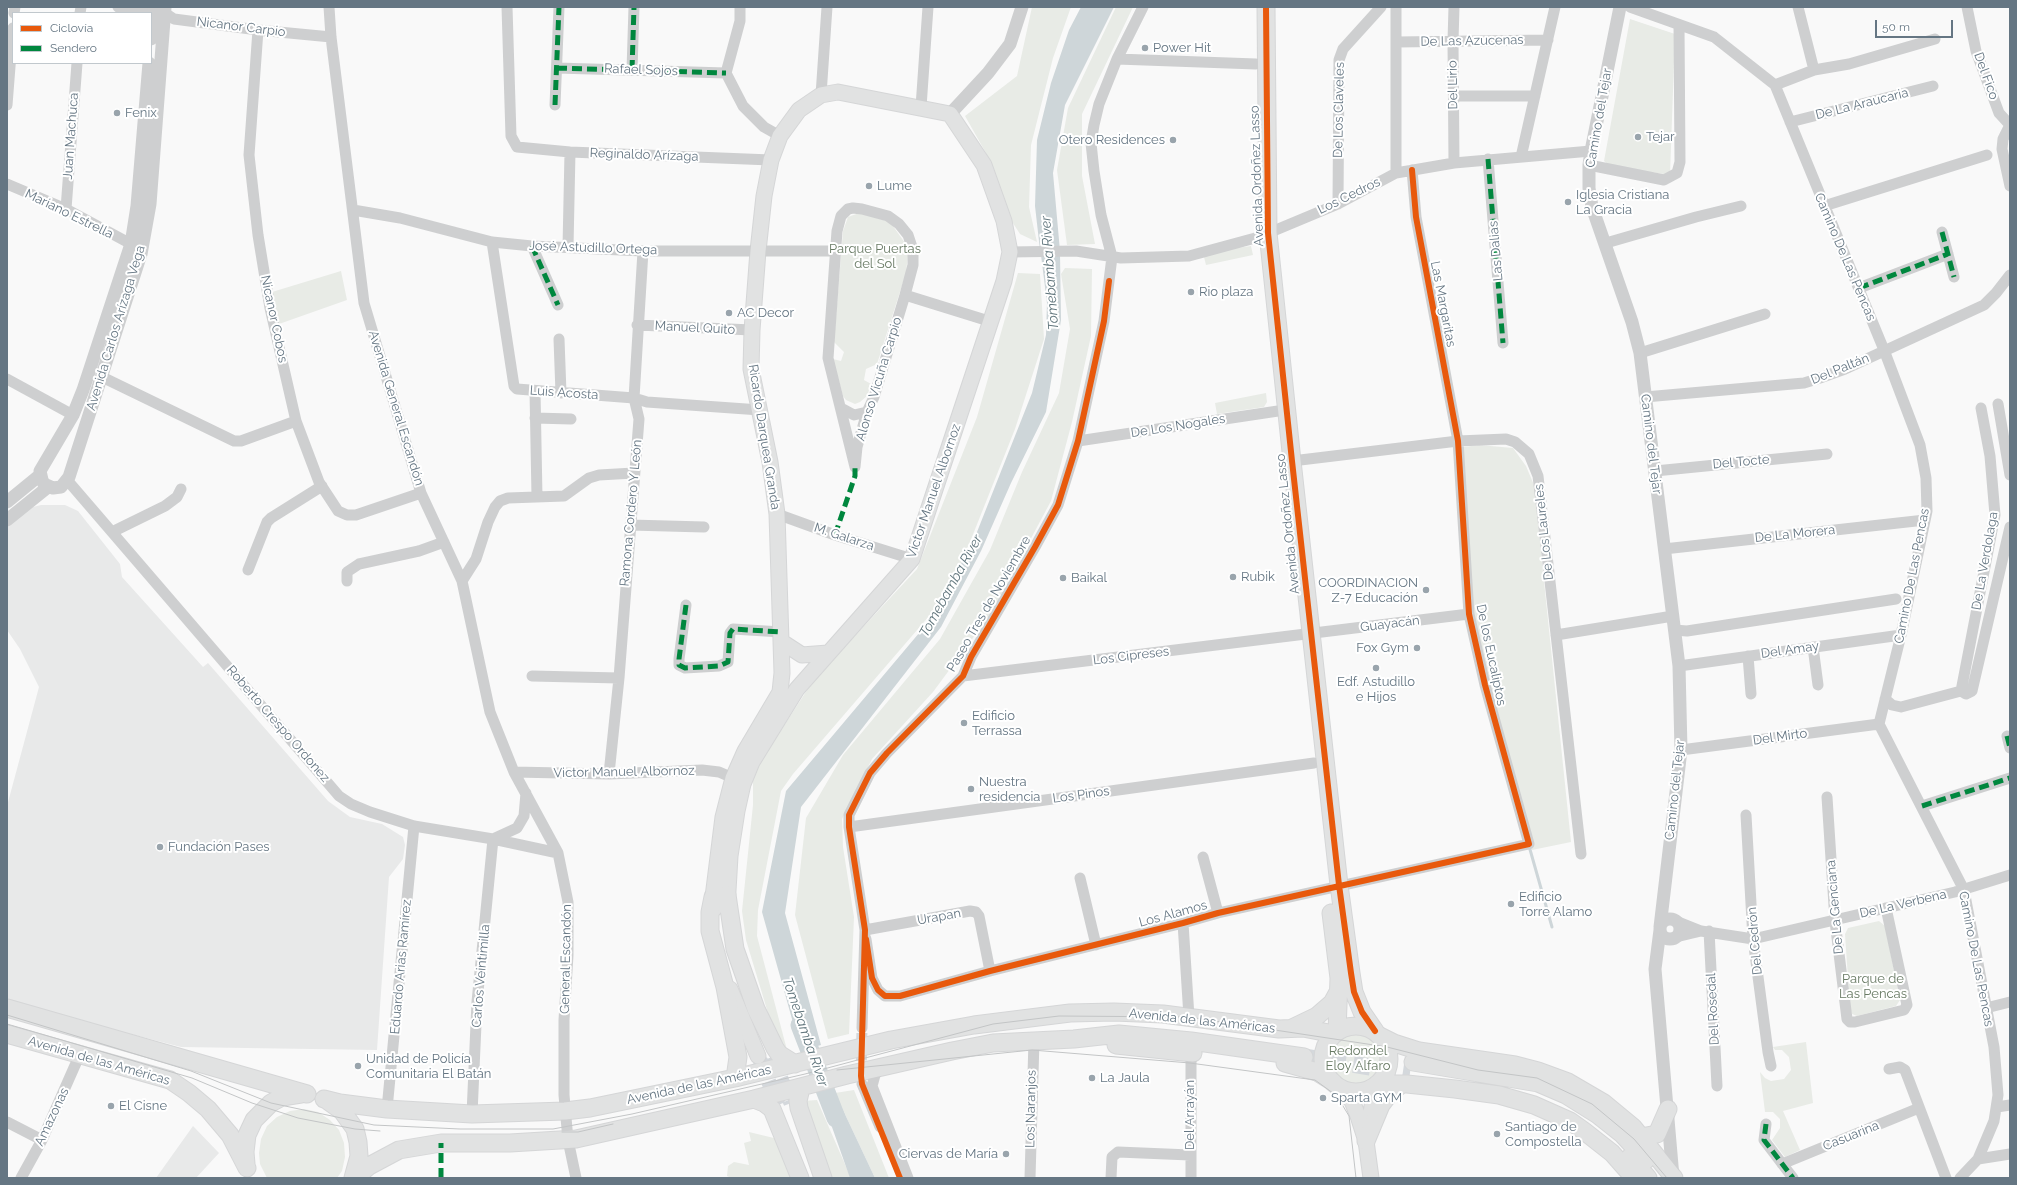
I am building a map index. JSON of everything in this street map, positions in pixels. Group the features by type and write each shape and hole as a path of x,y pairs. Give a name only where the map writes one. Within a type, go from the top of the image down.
{"main road":[{"name":"Avenida Ordoñez Lasso","path":"1256,7 1256,64 1263,235 1278,411 1342,957 1362,1012 1378,1033"},
{"name":"Avenida Ordoñez Lasso","path":"1266,7 1263,235 1292,461 1314,763 1334,886"},
{"name":"Ricardo Darquea Granda","path":"780,692 782,637 777,514 770,462 751,369 752,330 758,251 764,196 771,160 780,136 799,110 820,95 838,92 921,107 950,114"},
{"name":"Victor Manuel Albornoz","path":"720,896 743,784 752,762 797,689 807,676 912,559 992,322 1004,281 1010,252 1004,221 984,165 950,114"},
{"path":"782,637 802,655 828,653"},
{"path":"782,658 788,656 796,657 807,676"},
{"name":"Victor Manuel Albornoz","path":"764,1054 730,989 716,936 720,896 723,817 733,778 745,750 780,692"},
{"path":"720,896 735,949 756,1009 779,1054 796,1064"},
{"path":"720,896 710,912 710,931 724,987 738,1057 735,1078"},
{"name":"Avenida Ordoñez Lasso","path":"1335,1033 1338,1014 1338,992 1342,957"},
{"path":"1278,1029 1298,1026 1317,1016 1332,1003 1338,992"},
{"name":"Avenida de las Américas","path":"7,1008 198,1061 278,1086 340,1103 387,1109 472,1114 565,1111 590,1108 735,1078 946,1029 1070,1013 1114,1012 1189,1017 1278,1029 1303,1028 1335,1033"},
{"name":"Avenida de las Américas","path":"354,1178 368,1166 399,1150 423,1145 568,1140 754,1099 845,1076 979,1046 1034,1040 1074,1039 1119,1034 1306,1052 1191,1028 1113,1024 1070,1013"},
{"path":"1371,1178 1366,1141 1352,1101 1326,1071 1324,1058 1324,1052 1330,1038 1335,1033 1356,1025 1378,1033 1394,1044 1419,1051 1515,1065 1558,1078 1604,1103 1633,1127 1670,1178"},
{"path":"1366,1141 1376,1085 1385,1075 1389,1064 1388,1050 1378,1033"},
{"name":"Avenida de las Américas","path":"7,1034 170,1080 190,1093 208,1109 230,1136 249,1173"},
{"name":"Avenida de las Américas","path":"1074,1039 1286,1063 1317,1072 1336,1084"},
{"path":"1336,1084 1358,1092 1408,1073 1538,1083 1566,1095 1598,1115 1622,1134 1670,1178"},
{"path":"1366,1141 1381,1105 1408,1073"},
{"path":"1408,1073 1534,1104 1570,1121 1584,1131 1612,1153 1634,1178"},
{"path":"1408,1073 1495,1083 1538,1094 1565,1106 1619,1144 1648,1178"},
{"path":"802,1088 798,1101 799,1108 823,1178"},
{"path":"249,1173 245,1152 247,1135 254,1120 265,1107 282,1097 307,1094"},
{"path":"324,1099 342,1111 355,1129 359,1156 354,1178"},
{"path":"754,1099 764,1103 772,1109 800,1178"},
{"path":"806,1178 785,1104 819,1178"},
{"path":"1641,1137 1657,1134 1668,1109"}],"street":[{"name":"Nicanor Carpio","path":"118,7 159,10 174,19 258,30 330,37"},
{"name":"Avenida General Escandón","path":"329,7 330,37 364,303 421,493 462,581 490,712 514,772 526,793"},
{"name":"Reginaldo Arízaga","path":"507,7 510,136 518,147 522,149 570,152 771,160"},
{"path":"555,105 559,7"},
{"path":"632,70 634,7"},
{"path":"740,7 740,21 726,73 743,106 764,128 780,136"},
{"path":"820,95 827,7"},
{"path":"921,107 928,7"},
{"path":"950,114 988,73 1010,44 1022,7"},
{"name":"Paseo Tres de Noviembre","path":"862,1028 865,935 849,827 849,815 870,773 887,753 963,676 971,657 1058,505 1078,441 1104,321 1112,257 1101,215 1091,143 1099,104 1117,59 1143,7"},
{"name":"De Los Claveles","path":"1338,204 1339,60 1343,49 1381,7"},
{"path":"1396,7 1396,173"},
{"name":"Del Lirio","path":"1454,7 1454,163"},
{"path":"1521,157 1555,7"},
{"name":"Camino del Tejar","path":"1620,7 1588,165 1588,188 1592,207 1606,243 1632,322 1640,353 1679,666 1682,750 1654,969 1668,1109 1670,1178"},
{"name":"Camino De Las Pencas","path":"1630,7 1714,37 1775,85 1884,350 1920,445 1926,478 1927,511 1901,635 1879,724 1964,890 1994,1047 1998,1081 1997,1107 1992,1129 1978,1159 1960,1178"},
{"path":"1798,7 1814,70"},
{"name":"Del Fico","path":"1967,7 1976,51 1999,113 2010,125 2003,139 2002,149 2010,186"},
{"path":"152,35 159,10"},
{"name":"Avenida Carlos Arízaga Vega","path":"69,475 141,254 150,204 159,10"},
{"path":"1588,165 1664,180 1677,173 1680,162 1680,25"},
{"name":"Nicanor Cobos","path":"258,30 249,155 258,235 270,308 296,421 322,486 338,511 347,516 356,515 421,493"},
{"path":"1775,85 1814,70 1849,64 1935,39"},
{"name":"De Las Azucenas","path":"1397,42 1548,40"},
{"path":"7,105 12,41"},
{"path":"1117,59 1256,64"},
{"name":"Juan Machuca","path":"66,209 77,64"},
{"name":"Avenida Carlos Arízaga Vega","path":"7,502 40,475 42,467 49,458 73,415 86,383 92,359 131,244 137,206 149,64"},
{"name":"Rafael Sojos","path":"557,68 726,73"},
{"name":"De La Araucaria","path":"1790,122 1933,86"},
{"path":"1454,96 1535,96"},
{"name":"Los Cedros","path":"1010,252 1076,251 1112,257 1189,256 1263,235 1338,204 1396,173 1488,159 1591,151"},
{"path":"568,247 570,152"},
{"path":"1824,206 1987,155"},
{"name":"Las Dalias","path":"1488,159 1503,343"},
{"name":"Las Margaritas","path":"1412,170 1416,217 1458,441"},
{"name":"Mariano Estrella","path":"7,184 66,209 131,244"},
{"path":"1606,243 1696,217 1742,206"},
{"name":"Alonso Vicuña Carpio","path":"848,209 862,209 888,216 899,224 908,235 913,250 913,265 905,295 874,397 867,412 857,447 855,467 828,358 837,231 844,212 848,209"},
{"name":"José Astudillo Ortega","path":"353,210 400,218 492,242 532,246 643,251 836,251"},
{"path":"1942,232 1954,277"},
{"name":"Luis Acosta","path":"492,242 514,386 520,390 634,398 647,402 760,410"},
{"path":"532,246 558,305"},
{"name":"Ramona Cordero Y León","path":"609,774 619,678 639,419 639,412 634,398 643,251"},
{"path":"1859,288 1948,254"},
{"name":"Del Paltán","path":"1645,397 1804,383 1845,369 1984,305 1996,293 2010,275"},
{"path":"905,295 992,322"},
{"path":"1640,353 1765,314"},
{"name":"Manuel Quito","path":"638,325 752,330"},
{"path":"559,339 561,393"},
{"path":"102,377 234,441 241,441 296,421"},
{"path":"7,379 73,415"},
{"path":"535,391 537,497"},
{"path":"1998,404 2010,475"},
{"path":"841,408 854,415 867,412"},
{"name":"De La Verdolaga","path":"1981,408 1994,481 1995,514 1961,690 1962,693 1969,694 1973,688 2010,527"},
{"name":"De Los Nogales","path":"1078,441 1278,411"},
{"path":"535,418 571,419"},
{"name":"De Los Laureles","path":"1292,461 1458,441 1506,439 1515,442 1529,454 1538,476 1581,854"},
{"name":"De los Eucaliptos","path":"1458,441 1469,614 1485,685 1529,844"},
{"name":"Del Tocte","path":"1655,471 1827,454"},
{"path":"462,581 476,559 488,522 495,507 500,501 508,498 564,496 589,478 599,474 634,473"},
{"path":"40,475 48,487 57,488 69,475"},
{"name":"Roberto Crespo Ordonez","path":"69,475 112,532 339,796 351,804 370,812 414,826 493,838 558,853"},
{"path":"248,570 267,522 270,518 322,486"},
{"path":"7,520 48,487"},
{"path":"112,532 165,506 177,497 181,489"},
{"name":"M. Galarza","path":"777,514 835,535 912,559"},
{"name":"De La Morera","path":"1664,549 1925,520"},
{"path":"630,524 704,526"},
{"path":"347,581 347,572 358,564 419,551 444,542"},
{"path":"1674,630 1695,629 1896,599"},
{"path":"686,605 679,659 680,666 685,668 719,666 728,662 730,633 733,629 782,637"},
{"name":"Guayacán","path":"1305,635 1469,614"},
{"path":"1556,635 1673,616"},
{"name":"Los Cipreses","path":"963,676 1305,635"},
{"name":"Del Amay","path":"1679,666 1901,635"},
{"path":"1813,647 1818,685"},
{"path":"1748,656 1752,694"},
{"path":"532,676 619,678"},
{"path":"1885,699 1892,705 1900,707 1961,690"},
{"name":"Del Mirto","path":"1682,750 1879,724"},
{"path":"2007,736 2010,748"},
{"name":"Los Pinos","path":"849,827 1314,763"},
{"name":"Victor Manuel Albornoz","path":"514,772 609,774 702,770 719,772 733,778"},
{"path":"1922,806 2010,778"},
{"path":"493,838 517,828 524,816 526,793"},
{"name":"General Escandón","path":"526,793 558,853 568,902 568,955 564,1020 565,1111 568,1140 576,1178"},
{"name":"De La Genciana","path":"1827,797 1835,920 1846,1019 1855,1022 1904,1010 1907,1005 1886,908"},
{"name":"Del Cedrón","path":"1746,815 1753,939 1771,1066"},
{"name":"Eduardo Arias Ramírez","path":"387,1109 414,826"},
{"name":"Carlos Veintimilla","path":"472,1114 477,1002 493,838"},
{"name":"Los Alamos","path":"865,935 872,978 878,990 885,996 900,996 990,971 1218,913 1334,886 1529,844"},
{"path":"1204,857 1218,913"},
{"name":"De La Verbena","path":"1674,920 1705,931 1753,939 1964,890 2010,875"},
{"path":"1080,878 1096,945"},
{"name":"Camino del Tejar","path":"1664,891 1674,920"},
{"name":"Urapan","path":"865,935 970,911 976,912 979,916 990,971"},
{"path":"1654,969 1675,938 1680,929 1674,920 1666,919 1660,928 1664,938 1675,938"},
{"path":"1183,923 1189,1017"},
{"name":"De La Verbena","path":"1675,938 1705,931"},
{"name":"Del Rosedal","path":"1705,931 1717,1086"},
{"path":"1986,1008 2010,1002"},
{"name":"Los Naranjos","path":"1030,1178 1034,1040"},
{"name":"Del Arrayán","path":"1191,1053 1191,1178"},
{"name":"Amazonas","path":"22,1178 42,1140 80,1054"},
{"path":"1889,1069 1900,1067 1905,1070 1946,1178"},
{"path":"880,1068 875,1075 872,1086 908,1178"},
{"path":"862,1084 900,1178"},
{"path":"1997,1107 2010,1105"},
{"name":"Casuarina","path":"1782,1164 1919,1108"},
{"path":"7,1122 42,1140"},
{"path":"1766,1124 1764,1140 1793,1178"},
{"path":"1111,1178 1112,1156 1118,1152 1190,1155"},
{"path":"1978,1159 2010,1154"}],"shaded area":[{"path":"41,505 65,505 78,511 120,564 122,577 203,667 208,663 328,801 350,817 382,824 403,837 405,845 403,859 389,877 377,1050 181,1047 7,1002 7,806 39,687 20,649 7,630 7,527 18,516 33,507"},
{"path":"193,1126 219,1153 196,1178 156,1178"}],"green space":[{"path":"1032,7 1071,7 1053,58 1031,145 1029,207 1037,242 1020,234 1009,217 986,153 965,116 1017,76"},
{"path":"1116,7 1133,7 1082,114 1082,176 1095,244 1067,245 1057,170 1068,108"},
{"name":"Tejar","path":"1630,19 1675,34 1670,175 1610,166 1604,161"},
{"name":"Parque Puertas del Sol","path":"859,213 887,221 893,226 905,243 908,254 906,273 877,364 866,369 864,380 871,384 867,396 855,404 846,400 843,396 833,359 841,361 844,352 834,342 843,231 848,217"},
{"path":"1251,246 1253,255 1206,265 1204,257 1229,249"},
{"path":"1065,268 1092,269 1091,336 1072,422 1051,501 990,615 933,692 872,759 842,819 843,847 854,917 849,1034 828,1039 795,915 806,818 843,755 940,639 990,550 1022,472 1059,393 1070,329 1061,274"},
{"path":"341,271 347,300 279,324 272,292"},
{"path":"1018,273 1040,274 1044,339 1015,429 962,562 930,615 793,774 781,791 758,910 757,936 787,1050 771,1023 746,940 742,911 753,805 753,773 813,681 917,569 977,417"},
{"path":"1266,393 1267,402 1264,407 1217,414 1215,403"},
{"path":"1479,445 1513,448 1526,466 1534,485 1571,842 1532,850 1468,615 1457,448"},
{"name":"Parque de Las Pencas","path":"1879,921 1885,926 1900,1000 1896,1006 1857,1016 1852,1014 1850,1008 1845,934 1848,928"},
{"name":"Redondel Eloy Alfaro","path":"1357,1031 1368,1033 1377,1039 1383,1048 1385,1059 1383,1070 1377,1079 1368,1085 1357,1087 1346,1085 1337,1079 1331,1070 1329,1059 1331,1048 1337,1039 1346,1033"},
{"path":"1806,1042 1813,1103 1783,1111 1800,1150 1785,1157 1772,1140 1780,1128 1780,1119 1773,1112 1765,1112 1760,1072 1765,1078 1771,1081 1784,1079 1791,1070 1789,1057 1782,1050 1775,1050 1773,1047"},
{"path":"854,1090 889,1178 875,1178 835,1093"},
{"path":"817,1100 851,1178 830,1178 803,1101"},
{"path":"304,1109 318,1112 330,1120 339,1130 344,1143 345,1157 342,1171 337,1178 267,1178 260,1164 259,1153 261,1139 267,1126 277,1117 290,1111"},
{"path":"749,1132 778,1139 797,1178 731,1178 727,1176 728,1166 734,1162 749,1165 744,1143 751,1141"}],"water":[{"path":"1081,7 1114,7 1065,105 1053,173 1060,251 1040,250 1035,206 1037,140 1051,83 1069,30"},
{"path":"1060,254 1061,320 1046,412 1011,483 981,551 941,627 801,807 785,913 821,1045 801,1051 762,912 786,791 925,626 950,586 977,532 1032,393 1046,335 1047,303 1041,255"},
{"path":"835,1093 875,1178 850,1178 821,1096"}],"waterway":[{"name":"De los Eucaliptos","path":"1529,846 1552,927"},
{"name":"Tomebamba River","path":"800,1025 836,1118"}],"tunnel":[{"path":"861,1077 862,1028"},
{"path":"772,1057 791,1103"},
{"path":"1304,1057 1410,1073"},
{"path":"760,1060 778,1105"}],"tram line":[{"path":"7,1015 191,1071 271,1103 374,1125 460,1129 553,1129 632,1114 805,1074 993,1024 1059,1016 1189,1017 1387,1047 1478,1070 1537,1078 1592,1104 1634,1139 1667,1178"},
{"path":"7,1024 192,1078 252,1103 298,1118 355,1129 380,1131"},
{"path":"837,1070 1032,1050 1190,1063 1315,1080 1337,1096 1349,1116 1356,1178"},
{"path":"562,1132 578,1132 613,1124"}],"marked path":[{"path":"555,105 559,7"},
{"path":"632,70 634,7"},
{"path":"557,68 726,73"},
{"path":"1488,159 1503,343"},
{"path":"1942,232 1954,277"},
{"path":"532,246 558,305"},
{"path":"1859,288 1948,254"},
{"path":"835,535 855,476 855,467"},
{"path":"686,605 679,659 679,665 685,668 719,666 728,662 730,633 733,629 781,632"},
{"path":"2007,736 2010,748"},
{"path":"1922,806 2010,778"},
{"path":"1766,1124 1764,1140 1793,1178"},
{"path":"441,1143 441,1178"}],"cycle path":[{"path":"1266,7 1268,233 1292,461 1339,885 1351,973 1354,992 1362,1012 1375,1031"},
{"path":"866,939 872,978 878,990 885,996 900,996 990,971 1218,913 1529,844 1485,685 1469,614 1458,441 1416,217 1412,170"},
{"path":"900,1178 862,1084 865,930 849,827 849,815 870,773 887,753 963,676 971,657 1058,505 1078,441 1104,321 1109,281"}],"place":[{"name":"Power Hit","path":"1145,48"},
{"name":"Fenix","path":"117,113"},
{"name":"Tejar","path":"1638,137"},
{"name":"Otero Residences","path":"1173,140"},
{"name":"Lume","path":"869,186"},
{"name":"Iglesia Cristiana La Gracia","path":"1568,202"},
{"name":"Rio plaza","path":"1191,292"},
{"name":"AC Decor","path":"729,313"},
{"name":"Rubik","path":"1233,577"},
{"name":"Baikal","path":"1063,578"},
{"name":"COORDINACION Z-7 Educación","path":"1426,590"},
{"name":"Fox Gym","path":"1417,648"},
{"name":"Edf. Astudillo e Hijos","path":"1376,668"},
{"name":"Edificio Terrassa","path":"964,723"},
{"name":"Nuestra residencia","path":"971,789"},
{"name":"Fundación Pases","path":"160,847"},
{"name":"Edificio Torre Alamo","path":"1511,904"},
{"name":"Unidad de Policía Comunitaria El Batán","path":"358,1066"},
{"name":"La Jaula","path":"1092,1078"},
{"name":"Sparta GYM","path":"1323,1098"},
{"name":"El Cisne","path":"111,1106"},
{"name":"Santiago de Compostella","path":"1497,1134"},
{"name":"Ciervas de María","path":"1006,1154"}]}
